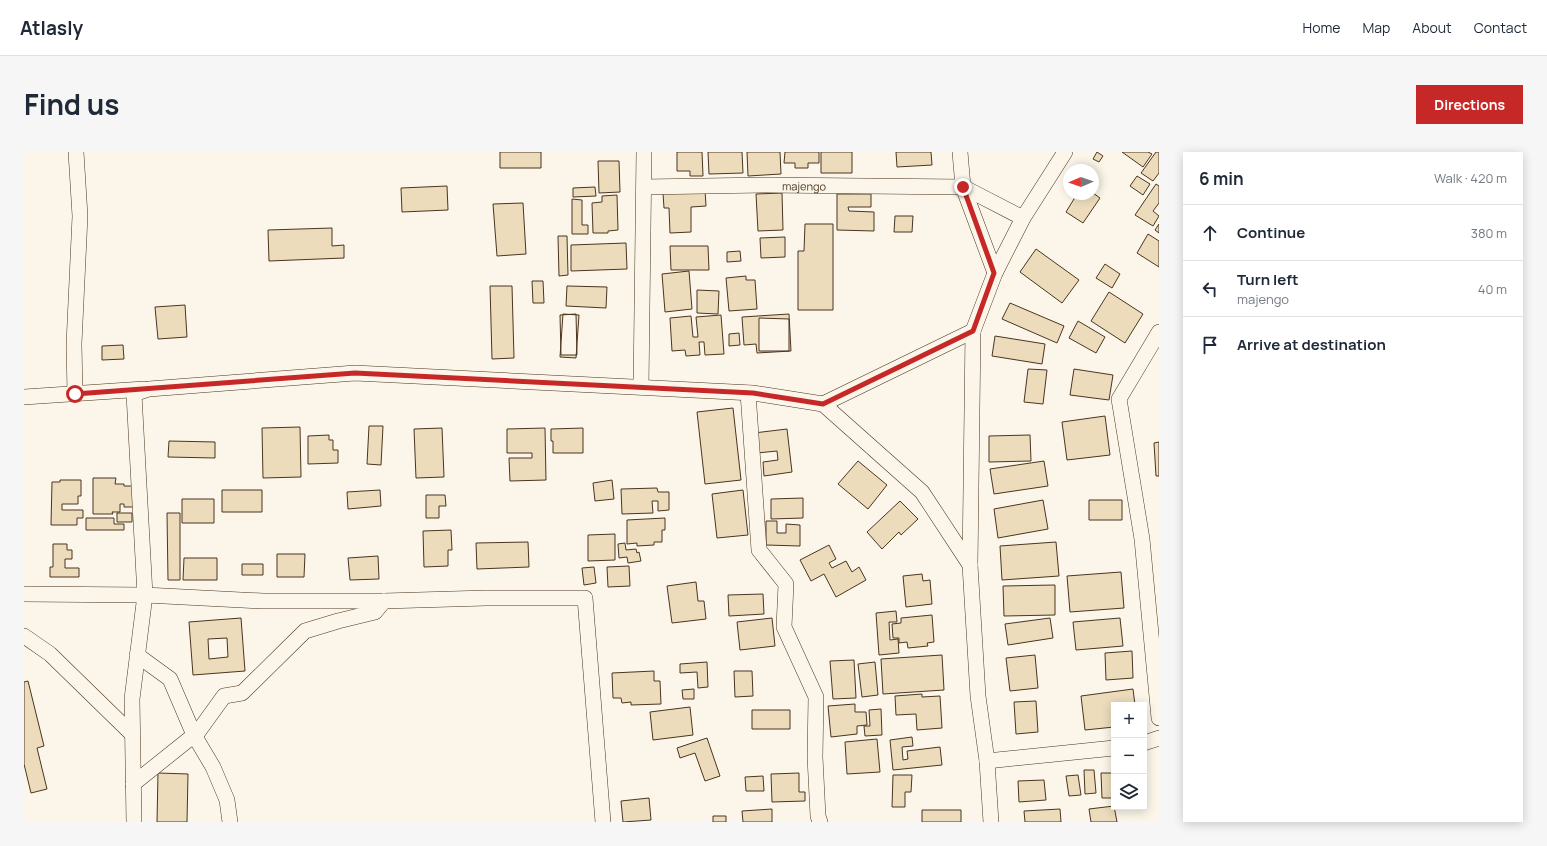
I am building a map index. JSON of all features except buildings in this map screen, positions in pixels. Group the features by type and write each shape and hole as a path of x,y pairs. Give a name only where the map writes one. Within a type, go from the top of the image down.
{"street":[{"path":"75,394 74,344 80,216 76,152"},
{"path":"641,387 644,152"},
{"path":"960,152 963,187 994,273"},
{"path":"991,822 986,761 978,696 970,565 973,331 994,273 1023,218 1065,152"},
{"name":"majengo","path":"644,187 766,185 963,187 1023,218"},
{"path":"823,404 973,331"},
{"path":"1159,332 1119,399 1142,539 1159,718"},
{"path":"24,397 355,373 748,393 823,404 922,492 970,565"},
{"path":"134,822 132,699 145,595 134,394 149,389"},
{"path":"748,393 759,550 786,584 784,627 816,697 815,757 818,816 820,822"},
{"path":"24,594 145,595 263,601 585,598 603,822"},
{"path":"133,784 194,736 224,696 242,693 305,631 375,612 384,601"},
{"path":"24,636 50,654 132,734"},
{"path":"137,655 170,679 194,736 213,768 227,800 230,822"},
{"path":"1147,742 1159,738"},
{"path":"986,761 1111,748"}],"route":[{"path":"75,394 355,373 753,393 823,404 973,331 994,273 963,187"}]}
